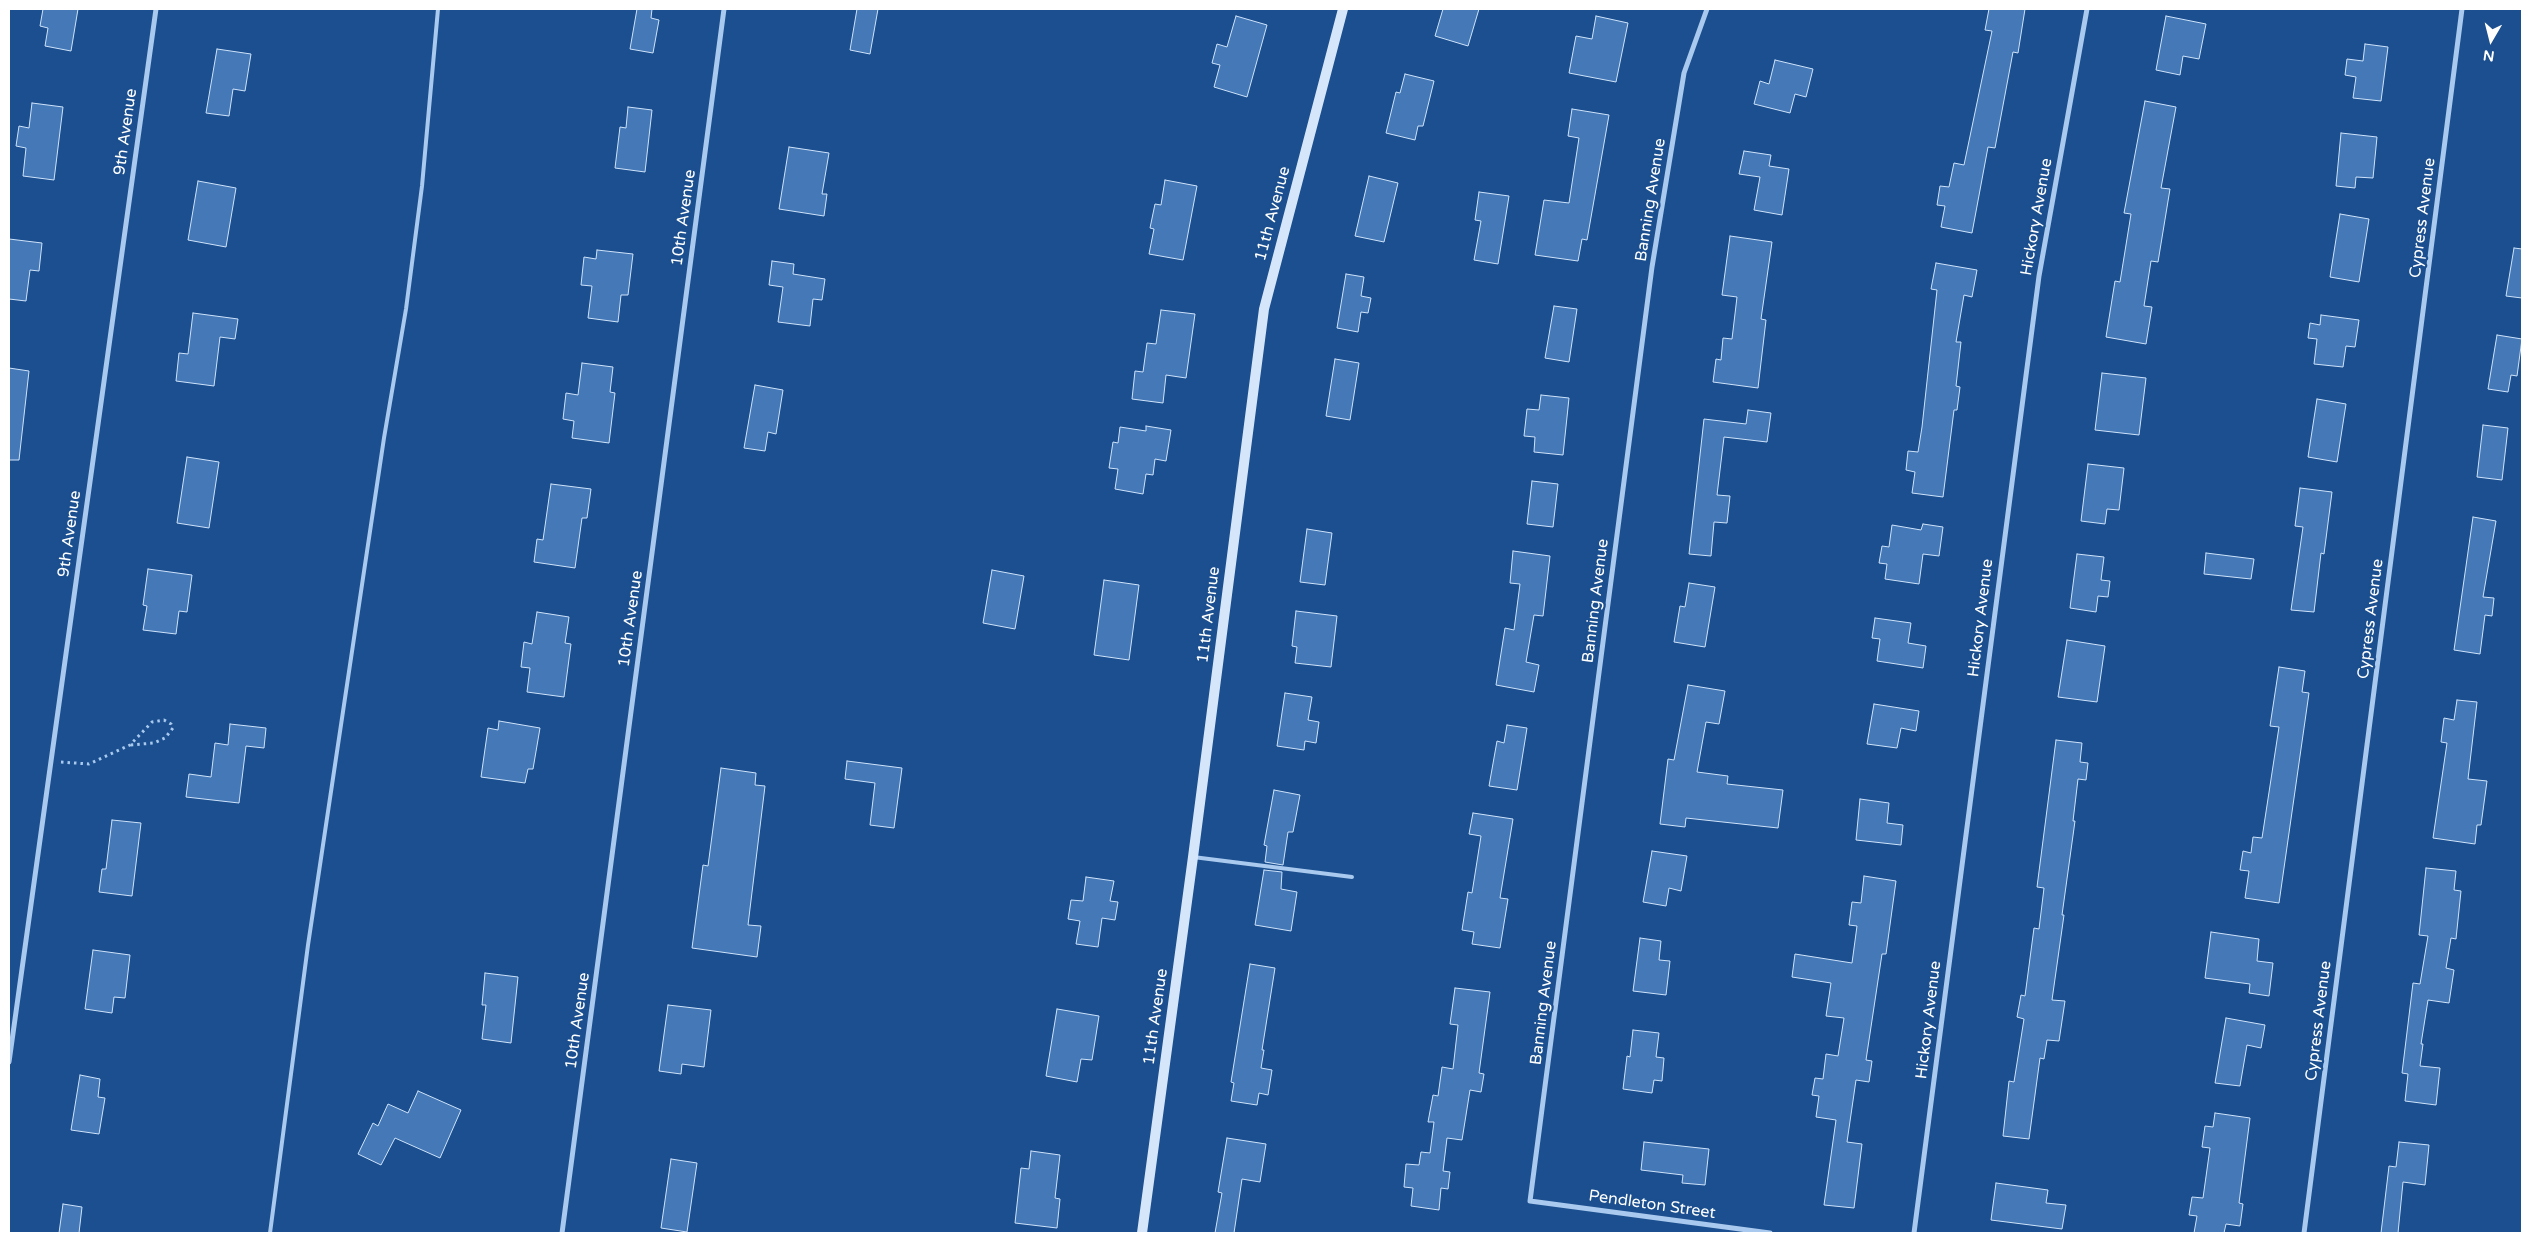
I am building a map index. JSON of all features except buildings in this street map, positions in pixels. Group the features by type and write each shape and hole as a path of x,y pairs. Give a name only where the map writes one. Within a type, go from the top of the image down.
{"main road":[{"name":"11th Avenue","path":"1142,1233 1264,309 1343,9"}],"street":[{"name":"9th Avenue","path":"9,1062 156,9"},
{"name":"10th Avenue","path":"562,1233 724,9"},
{"name":"Banning Avenue","path":"1530,1201 1652,267 1684,73 1707,9"},
{"name":"Hickory Avenue","path":"1914,1233 2038,276 2087,9"},
{"name":"Cypress Avenue","path":"2304,1233 2462,9"},
{"name":"Pendleton Street","path":"1530,1201 1770,1233"}],"lane":[{"path":"270,1233 309,935 383,447 406,309 422,186 432,54 438,9"},
{"path":"1193,857 1352,878"}],"path":[{"path":"51,760 89,764 130,745 154,743 165,738 173,728 171,724 164,720 152,722 130,745"}]}
